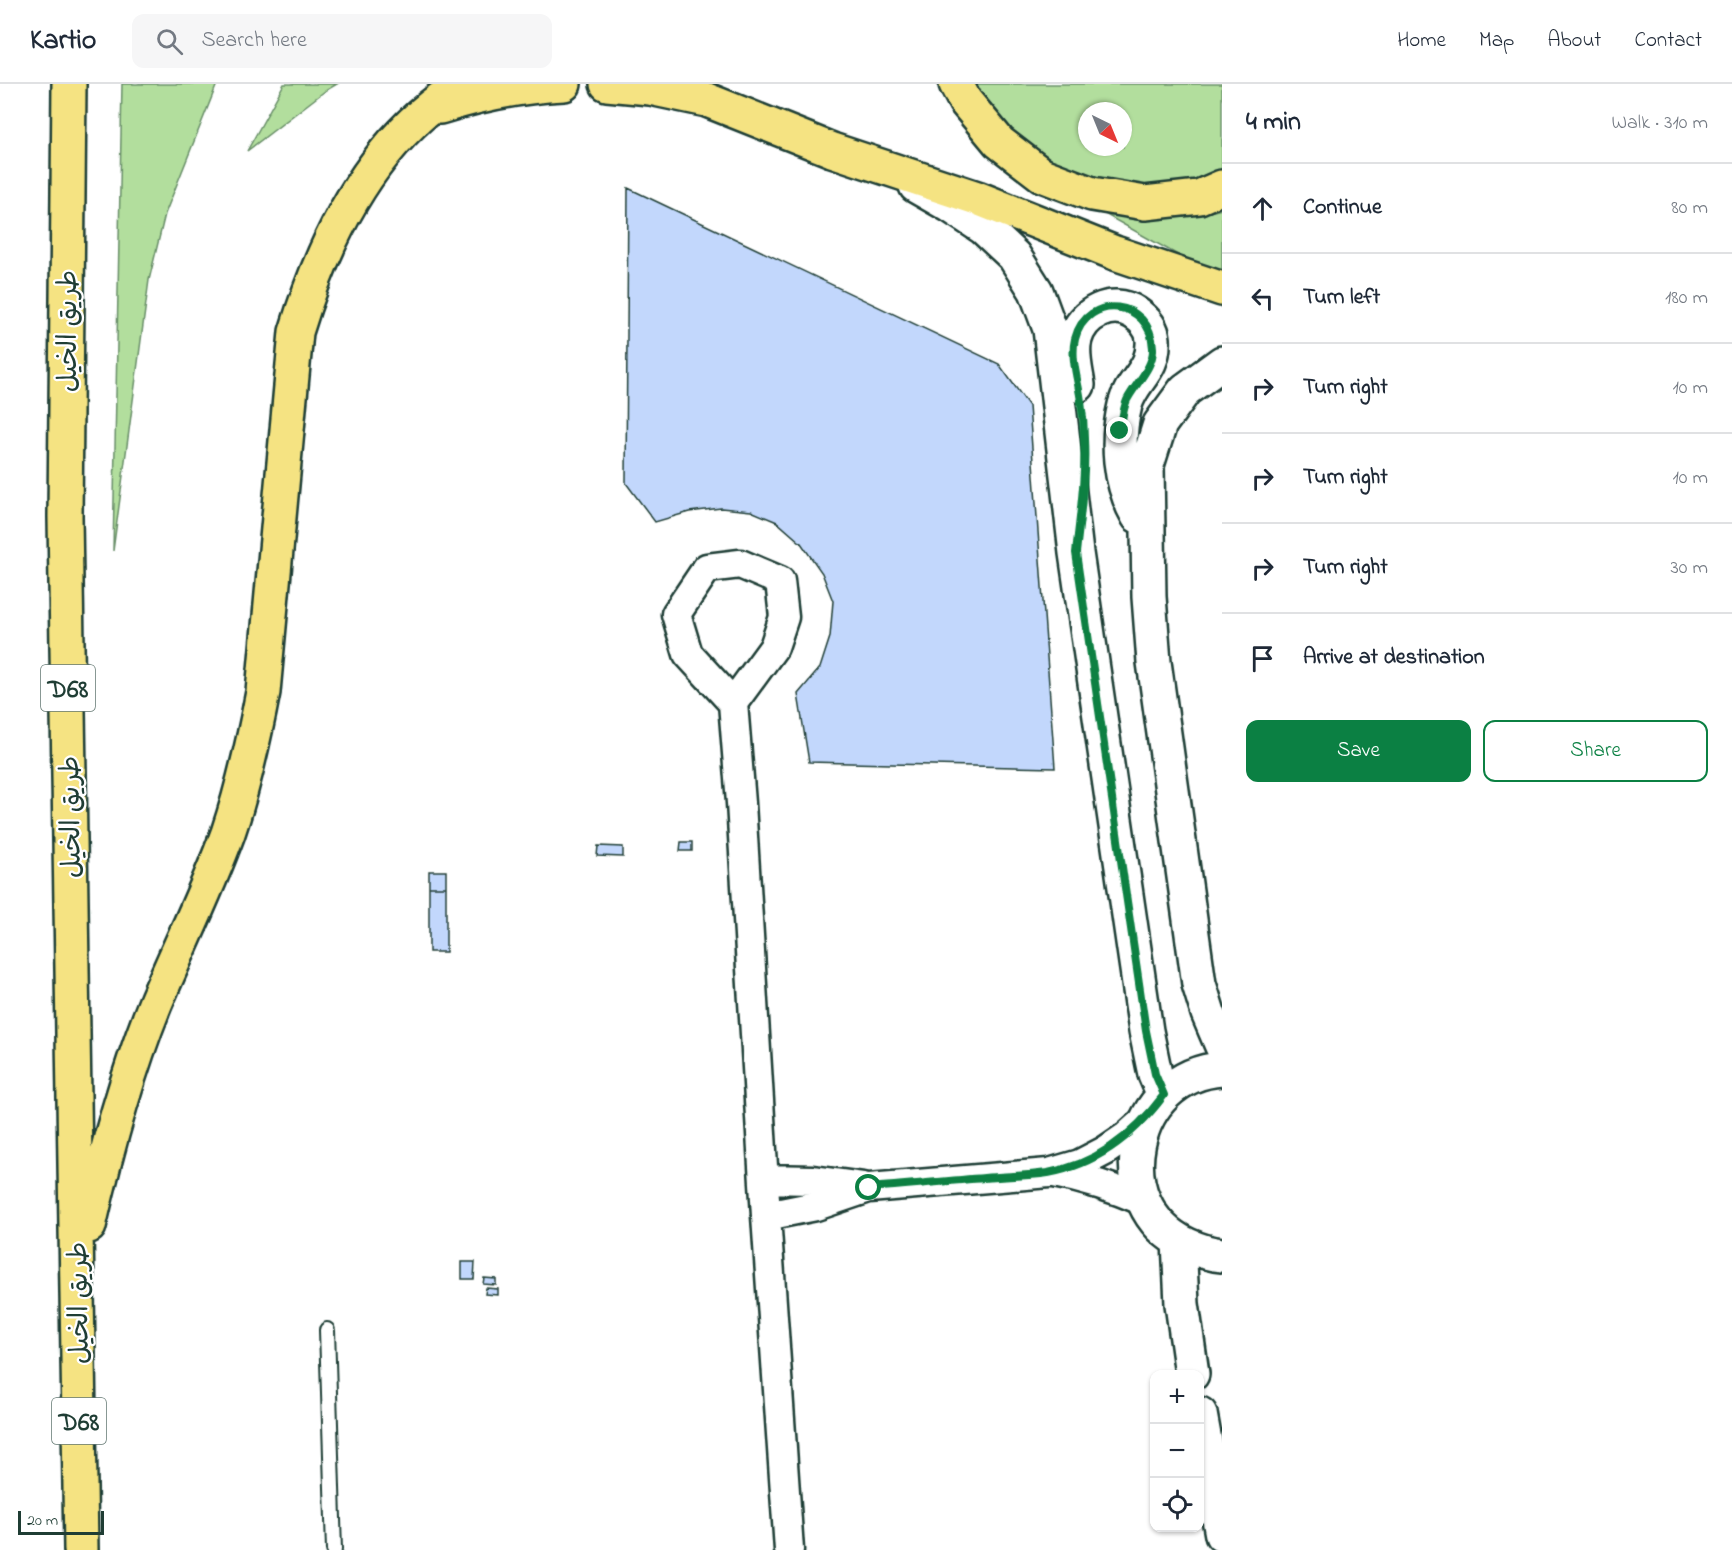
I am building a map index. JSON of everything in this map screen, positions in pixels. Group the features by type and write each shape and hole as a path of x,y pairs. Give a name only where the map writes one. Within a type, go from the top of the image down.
{"highway":[{"name":"طريق الخيل","path":"69,84 65,518 81,1550"},
{"path":"77,1293 100,1177 125,1089 155,1005 228,834 253,744 263,692 296,332 308,291 324,251 344,213 392,143 421,113 463,84"},
{"path":"421,113 477,96 534,85 564,84"},
{"path":"607,84 650,88 707,100 832,150 977,198 1115,253 1222,289"},
{"path":"956,84 965,101 999,142 1042,175 1092,194 1145,203 1199,197 1222,187"}],"street":[{"path":"832,150 915,186 984,228 1014,256 1036,291 1050,329 1076,553 1146,1031 1155,1074 1155,1106 1139,1138 1136,1159 1137,1181 1144,1202 1165,1231 1198,1250 1222,1255"},
{"path":"1076,553 1084,479 1084,441 1074,340 1081,324 1094,312 1111,306 1128,309 1143,318 1152,334 1154,352 1147,368 1126,401 1120,431 1125,483 1134,508 1148,533"},
{"path":"1222,363 1185,390 1160,424 1147,465 1149,597 1154,662 1199,984 1222,1046"},
{"path":"733,703 774,647 784,617 780,581 740,564 707,568 676,614 688,654 733,703 789,1550"},
{"path":"764,1179 813,1180 869,1188 1049,1173 1080,1164 1105,1151 1127,1136 1155,1106 1185,1080 1209,1070 1222,1069"},
{"path":"1049,1173 1085,1179 1116,1189 1144,1202"},
{"path":"766,1216 816,1206 869,1188"},
{"path":"1179,1241 1182,1304 1191,1370"},
{"path":"1202,1424 1222,1535"}],"lane":[{"path":"327,1330 334,1550"}],"green space":[{"path":"122,84 217,84 165,214 149,280 113,551"},
{"path":"284,84 337,84 247,151"},
{"path":"976,84 1222,84 1222,175 1160,190 1115,188 1043,160 1010,132 983,99"},
{"path":"1069,194 1143,221 1197,215 1222,209 1222,273 1185,259"}],"building":[{"path":"628,188 999,364 1029,406 1055,768 809,762 798,694 820,668 830,637 833,601 822,573 801,543 777,522 751,511 721,508 689,512 655,522 626,483"},
{"path":"681,842 692,842 692,851 680,851"},
{"path":"598,846 623,847 623,857 597,856"},
{"path":"429,871 446,871 446,887 429,887"},
{"path":"429,887 446,887 446,952 429,952"},
{"path":"462,1262 475,1262 474,1279 462,1279"},
{"path":"484,1278 496,1279 496,1285 483,1284"},
{"path":"486,1288 498,1289 498,1295 485,1294"}],"route":[{"path":"869,1188 1049,1173 1080,1164 1127,1136 1147,1118 1164,1095 1155,1074 1146,1031 1076,553 1084,479 1084,441 1074,340 1081,324 1094,312 1111,306 1128,309 1143,318 1152,334 1154,352 1147,368 1126,401 1120,431"}]}
